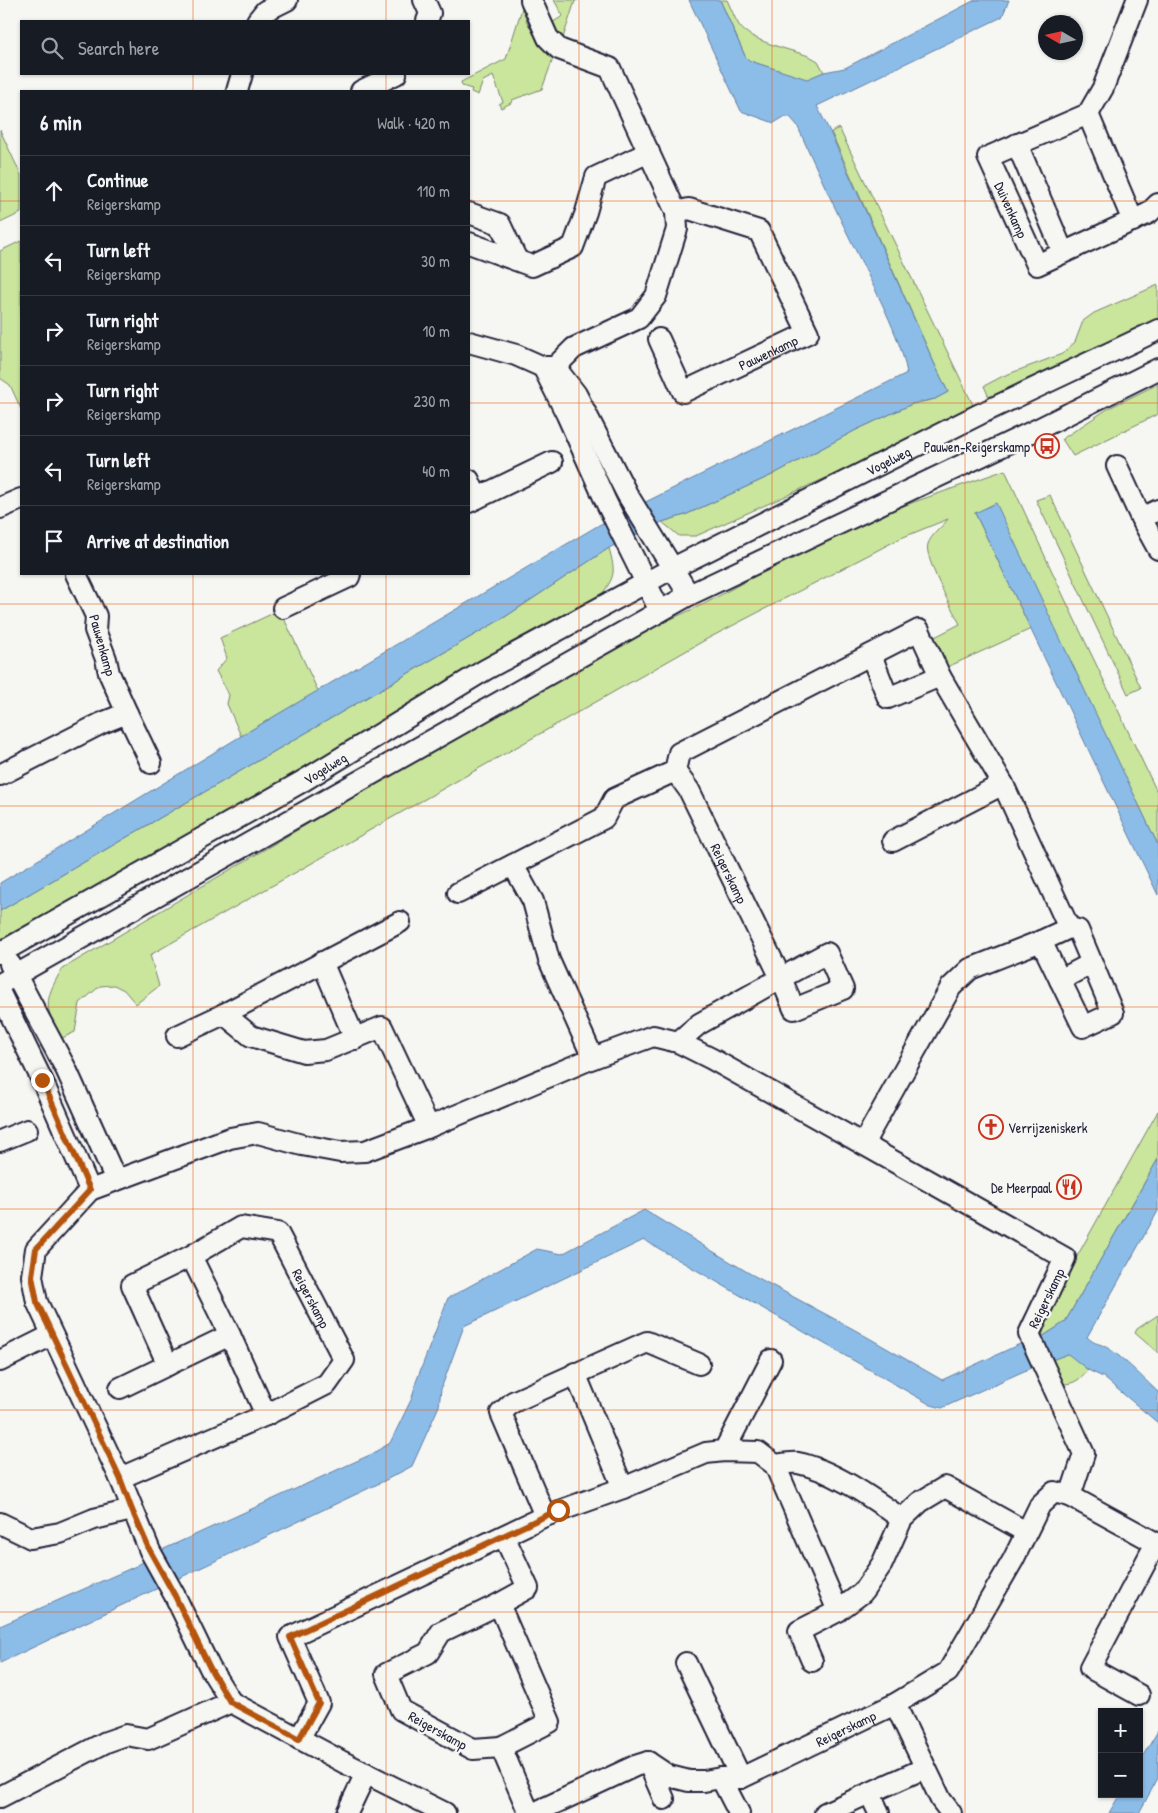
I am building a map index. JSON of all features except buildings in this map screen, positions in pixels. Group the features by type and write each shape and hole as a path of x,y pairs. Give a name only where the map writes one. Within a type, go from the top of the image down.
{"street":[{"path":"258,20 266,11 287,0"},
{"path":"424,0 430,13 427,20"},
{"path":"531,0 548,38 559,48 610,68 676,212 677,229 656,296 645,312 639,318 574,348 549,367"},
{"path":"1133,221 1088,114 1103,88 1136,0"},
{"path":"237,90 242,75"},
{"path":"363,90 394,75"},
{"name":"Duivenkamp","path":"1088,114 988,157 1037,265 1149,213 1158,204"},
{"path":"1017,144 1063,252"},
{"path":"470,243 532,266 573,247 586,212 596,176 649,152"},
{"name":"Pauwenkamp","path":"659,338 683,392 808,333 759,231 689,209 676,212"},
{"path":"470,213 500,224 516,260"},
{"name":"Vogelweg","path":"1158,330 980,414 673,568 485,670 303,781 2,952 8,980 660,611 1158,369"},
{"path":"470,342 516,355 549,367 576,394 627,494 689,596"},
{"path":"549,367 566,415 606,502 660,611"},
{"path":"470,485 473,500 552,462"},
{"path":"1117,466 1150,514 1158,550"},
{"path":"0,508 20,499"},
{"name":"Pauwenkamp","path":"80,575 96,616 95,630 109,673 152,763"},
{"path":"283,608 350,575"},
{"path":"458,893 604,818 614,799 675,771 679,753 920,630 940,676 1003,784 1068,928"},
{"path":"871,655 888,698 940,676"},
{"path":"0,775 102,723 127,713"},
{"name":"Reigerskamp","path":"675,771 689,790 781,978 699,1024 678,1042"},
{"path":"893,841 1003,784"},
{"path":"513,865 533,901 549,960 593,1058"},
{"path":"177,1036 224,1014 400,922"},
{"path":"863,1144 951,987 970,969 1041,941 1068,928 1078,930 1113,1013 1083,1027 1041,941"},
{"path":"322,962 355,1039"},
{"path":"1060,980 1092,963"},
{"path":"8,980 66,1069 116,1180"},
{"path":"0,993 42,1080 90,1190"},
{"path":"224,1014 251,1036 304,1052 326,1050 382,1027 429,1128"},
{"name":"Reigerskamp","path":"230,1702 210,1668 170,1586 150,1551 120,1478 37,1302 32,1276 36,1249 90,1190 230,1138 258,1133 302,1145 340,1152 365,1151 429,1128 593,1058 653,1036 678,1042 712,1059 1065,1258 1029,1334 1084,1454 1070,1496 1054,1492 1040,1505 1013,1560 948,1672 894,1704 731,1778 689,1781 669,1776 648,1762"},
{"path":"0,1140 27,1130"},
{"name":"Reigerskamp","path":"120,1478 266,1415 327,1384 344,1360 278,1233 241,1227 191,1256 132,1285 168,1365"},
{"path":"191,1256 230,1335 266,1415"},
{"path":"0,1361 52,1335"},
{"path":"120,1388 230,1335"},
{"path":"546,1516 501,1413 513,1402 647,1342 699,1364"},
{"path":"724,1451 771,1360"},
{"path":"575,1373 623,1488"},
{"path":"299,1739 319,1703 290,1637 546,1516 623,1488 706,1453 724,1451 758,1452 775,1465 838,1611"},
{"path":"775,1465 797,1463 822,1472 857,1489 902,1519"},
{"path":"812,1661 799,1631 838,1611 862,1594 882,1564 902,1519 920,1502 945,1487 1026,1532"},
{"path":"1070,1496 1156,1543 1090,1668 1139,1696"},
{"path":"0,1523 31,1538 60,1533 94,1518 132,1510"},
{"name":"Reigerskamp","path":"499,1604 550,1722 501,1747 473,1749 400,1710 386,1674 428,1653 441,1632 528,1588 504,1536"},
{"path":"686,1663 731,1778 739,1813"},
{"path":"0,1797 106,1742 126,1735 148,1739 230,1702 445,1813"},
{"path":"894,1704 941,1800 951,1813"},
{"path":"501,1747 529,1813"},
{"path":"534,1813 635,1766 648,1762 664,1799"},
{"path":"825,1813 925,1768"},
{"path":"347,1813 366,1773"},
{"path":"870,1794 880,1813"}],"green space":[{"path":"554,0 578,0 575,1 562,41 550,24 563,16"},
{"path":"720,0 727,0 737,22 744,31 771,44 809,56 818,61 824,72 807,80 750,61 745,56"},
{"path":"523,5 530,18 526,20 534,35 538,33 555,53 542,89 512,100 511,103 501,108 499,104 503,102 493,76 483,81 478,95 471,92 472,89 462,86 461,82 506,59"},
{"path":"839,128 976,411 696,536 679,536 662,522 685,515 772,475 856,430 912,404 935,399 948,392 831,132"},
{"path":"0,130 20,173 20,213 0,223"},
{"path":"20,241 20,407 10,385 0,378 0,251"},
{"path":"1158,285 1158,325 992,404 984,386 1003,376 1062,354 1075,342 1083,321 1094,313"},
{"path":"1158,384 1158,414 1073,456 1062,439 1109,408"},
{"path":"1005,470 1158,794 1158,845 1128,783 975,513 1031,629 943,669 929,640 960,624 939,584 930,560 928,544 948,519 901,538 707,639 150,955 159,986 136,1004 124,990 114,985 100,986 80,1003 75,1032 60,1039 51,1019 48,1004 52,989 62,969 333,809 647,630 706,603 780,562 883,513"},
{"path":"1050,495 1141,688 1128,694 1036,500"},
{"path":"609,548 613,564 613,574 600,597 287,778 199,832 0,944 0,911 505,617"},
{"path":"280,610 318,691 241,736 227,704 229,695 216,671 227,658 220,638"},
{"path":"1158,1111 1158,1159 1065,1322 1042,1337 1044,1329 1042,1327 1075,1260"},
{"path":"1158,1315 1158,1353 1135,1333 1137,1329"},
{"path":"1068,1353 1088,1370 1077,1380 1063,1384 1052,1359"}],"water":[{"path":"689,0 720,0 745,56 750,61 807,79 824,72 845,68 975,0 1009,0 1002,17 817,106 948,392 935,399 912,404 856,430 772,475 685,515 662,522 609,548 505,617 0,911 0,883 241,736 599,525 907,373 899,343 886,312 797,125 790,117 784,117 774,123 741,111"},
{"path":"996,503 1158,845 1158,895 975,513"},
{"path":"1158,1159 1158,1211 1087,1337 1117,1354 1158,1392 1158,1423 1103,1377 1088,1370 1068,1354 1033,1367 942,1408 931,1405 644,1240 464,1326 441,1389 439,1406 412,1466 0,1663 0,1626 136,1566 164,1549 372,1454 390,1443 412,1398 416,1382 448,1298 537,1249 562,1254 644,1210 749,1273 855,1330 942,1380 1020,1344 1042,1337 1065,1322"},
{"path":"1158,1731 1158,1778 1139,1813 1109,1813 1118,1798 1143,1798 1143,1755"}],"place":[{"name":"Pauwen-Reigerskamp","path":"1047,446"},
{"name":"Verrijzeniskerk","path":"991,1127"},
{"name":"De Meerpaal","path":"1069,1187"}],"route":[{"path":"42,1080 90,1190 36,1249 32,1276 37,1302 120,1478 150,1551 175,1596 210,1668 230,1702 299,1739 319,1703 290,1637 558,1510"}]}
